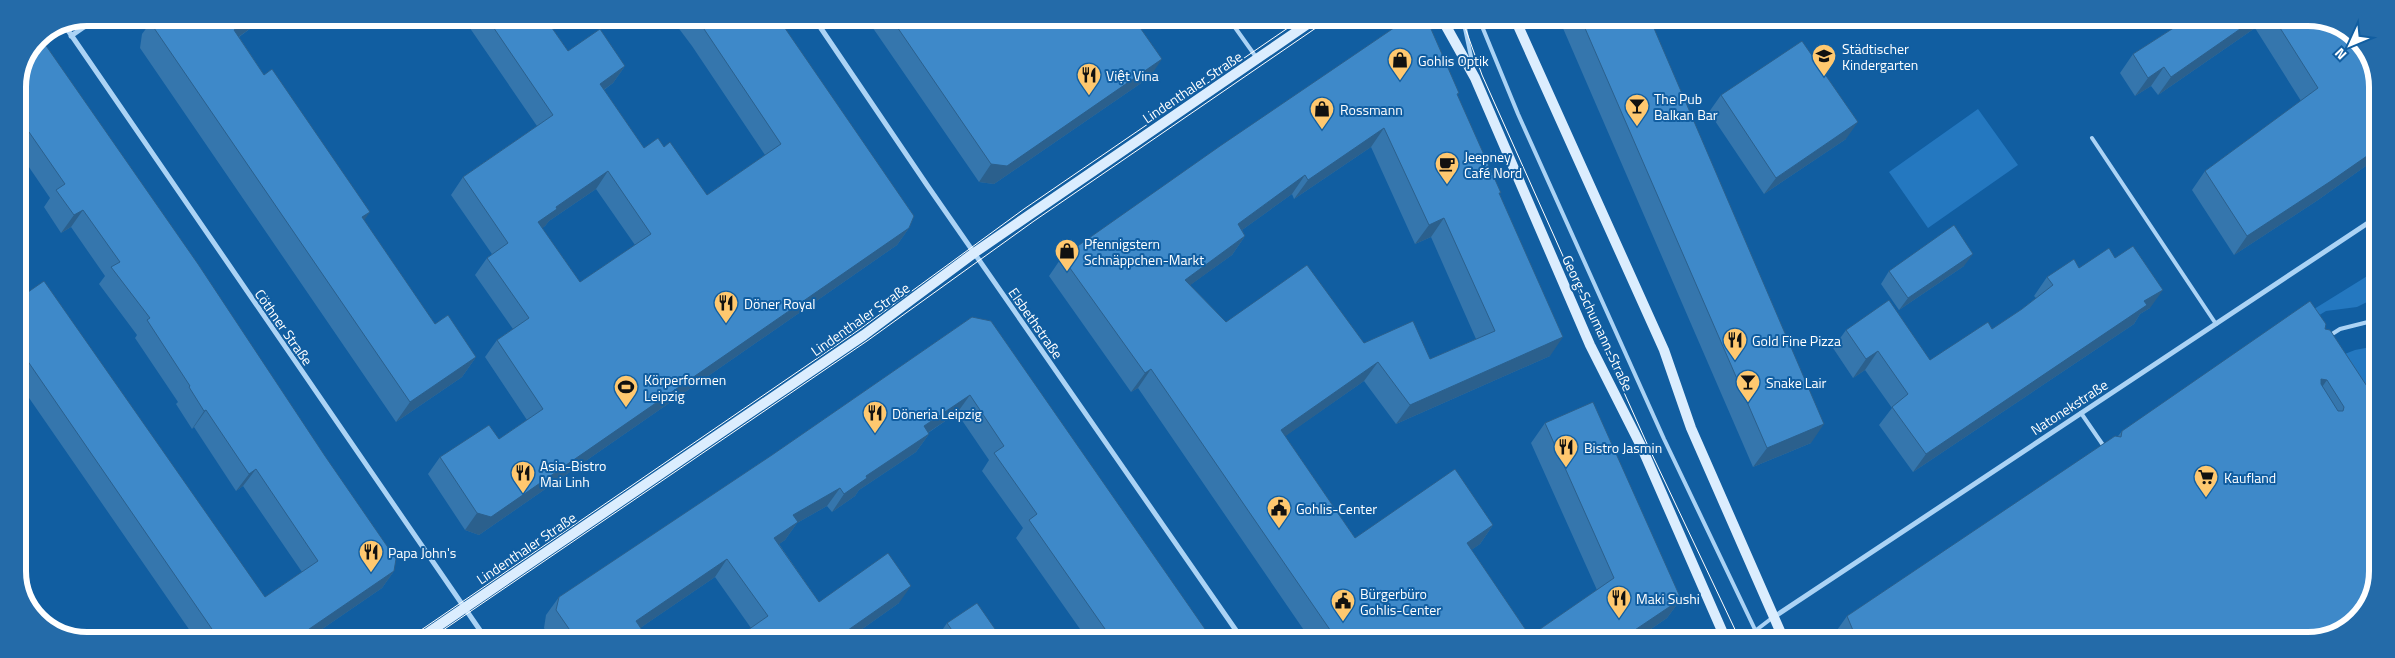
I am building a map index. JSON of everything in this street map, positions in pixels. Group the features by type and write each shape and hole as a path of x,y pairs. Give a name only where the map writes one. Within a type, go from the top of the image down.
{"main road":[{"name":"Lindenthaler Straße","path":"429,632 864,335 974,253 1305,26"},
{"name":"Georg-Schumann-Straße","path":"1446,26 1475,78 1590,344 1642,448 1722,632"},
{"path":"1518,26 1664,350 1691,428 1781,632"}],"street":[{"path":"71,36 85,26"},
{"name":"Elsbethstraße","path":"819,26 974,253 1237,632"},
{"name":"Cöthner Straße","path":"67,30 481,632"},
{"name":"Natonekstraße","path":"1774,617 2369,222"}],"lane":[{"path":"1234,26 1258,58"},
{"path":"1464,26 1475,78"},
{"path":"1482,26 1518,114 1660,430 1755,631 1774,617"},
{"path":"2092,138 2216,324"},
{"path":"2324,339 2340,329 2369,322"},
{"path":"2081,413 2106,450"}],"shaded area":[{"path":"1978,109 2018,165 1928,228 1889,172"},
{"path":"2369,275 2369,301 2357,307 2326,311 2303,325 2298,319"},
{"path":"2369,347 2369,423 2327,361 2355,350"}],"building":[{"path":"154,26 240,26 234,30 264,75 272,69 370,212 362,217 435,324 448,315 476,357 410,402"},
{"path":"492,26 551,26 568,51 600,29 625,66 600,84 644,148 658,138 664,147 670,142 707,195 781,144 702,26 783,26 914,216 909,228 491,517 477,513 440,457 489,425 499,439 543,409 497,340 529,318 487,258 508,243 463,177 553,115","holes":["608,171 651,234 580,282 538,222 557,209 556,207"]},
{"path":"896,26 1139,26 1162,59 1007,166 991,164"},
{"path":"1397,26 1430,26 1459,93 1457,94 1501,193 1499,193 1563,337 1410,405 1378,362 1281,430 1355,538 1455,469 1493,525 1467,543 1527,632 1332,632 1151,369 1145,373 1062,257 1220,146","holes":["1384,128 1429,225 1444,218 1495,331 1430,359 1413,321 1364,343 1307,265 1226,322 1185,280 1245,236 1238,224 1305,175 1308,180"]},
{"path":"1584,26 1653,26 1824,424 1767,448"},
{"path":"2177,26 2244,26 2171,77 2164,67 2148,78 2133,54"},
{"path":"2279,26 2324,28 2342,36 2356,50 2366,67 2369,83 2369,155 2247,236 2205,171 2318,88"},
{"path":"1802,41 1858,122 1776,178 1721,95"},
{"path":"45,44 198,264 325,456 396,559 394,571 305,632 214,632 26,359 26,293 44,281 265,597 318,561 256,469 249,474 206,410 204,411 147,320 150,318 111,267 120,262 83,210 74,215 56,190 65,184 29,132 26,134 27,75 36,53"},
{"path":"1954,225 1973,254 1908,298 1889,271"},
{"path":"2133,246 2163,290 2144,301 2147,305 1926,454 1892,407 1908,394 1878,351 1866,359 1846,330 1889,300 1930,360 1988,322 1992,329 2022,309 2053,285 2047,277 2074,259 2079,268 2109,248 2115,258"},
{"name":"Kaufland","path":"2310,301 2326,324 2325,329 2330,330 2369,389 2369,571 2367,587 2359,605 2351,614 2335,626 2308,632 1854,632 1847,616 2115,436 2121,437 2122,431","holes":["2321,379 2327,380 2344,407 2343,411 2338,411 2321,384"]},
{"path":"972,317 991,321 1207,632 1107,632 1029,520 1037,514 994,453 1004,446 970,395 924,426 929,434 866,476 867,478 844,494 840,488 793,515 798,522 774,538 819,602 888,553 911,586 845,632 745,632 768,616 727,559 636,621 643,632 571,632 556,610 559,597 772,455"},
{"path":"1593,402 1681,599 1632,632 1536,632 1614,578 1545,423"},
{"path":"977,603 997,632 953,632 947,623"}],"tram line":[{"path":"418,632 860,329 1024,209 1291,26"},
{"path":"440,632 867,341 1034,221 1319,26"},
{"path":"1464,26 1482,75 1648,446 1736,632"}],"place":[{"name":"Städtischer Kindergarten","path":"1824,77"},
{"name":"Gohlis Optik","path":"1400,81"},
{"name":"Việt Vina","path":"1089,96"},
{"name":"The Pub Balkan Bar","path":"1637,127"},
{"name":"Rossmann","path":"1322,130"},
{"name":"Jeepney Café Nord","path":"1447,185"},
{"name":"Pfennigstern Schnäppchen-Markt","path":"1067,272"},
{"name":"Döner Royal","path":"726,324"},
{"name":"Gold Fine Pizza","path":"1735,361"},
{"name":"Snake Lair","path":"1748,403"},
{"name":"Körperformen Leipzig","path":"626,408"},
{"name":"Döneria Leipzig","path":"875,434"},
{"name":"Bistro Jasmin","path":"1566,468"},
{"name":"Asia-Bistro Mai Linh","path":"523,494"},
{"name":"Kaufland","path":"2206,498"},
{"name":"Gohlis-Center","path":"1279,529"},
{"name":"Papa John's","path":"371,573"},
{"name":"Maki Sushi","path":"1619,619"},
{"name":"Bürgerbüro Gohlis-Center","path":"1343,622"}]}
